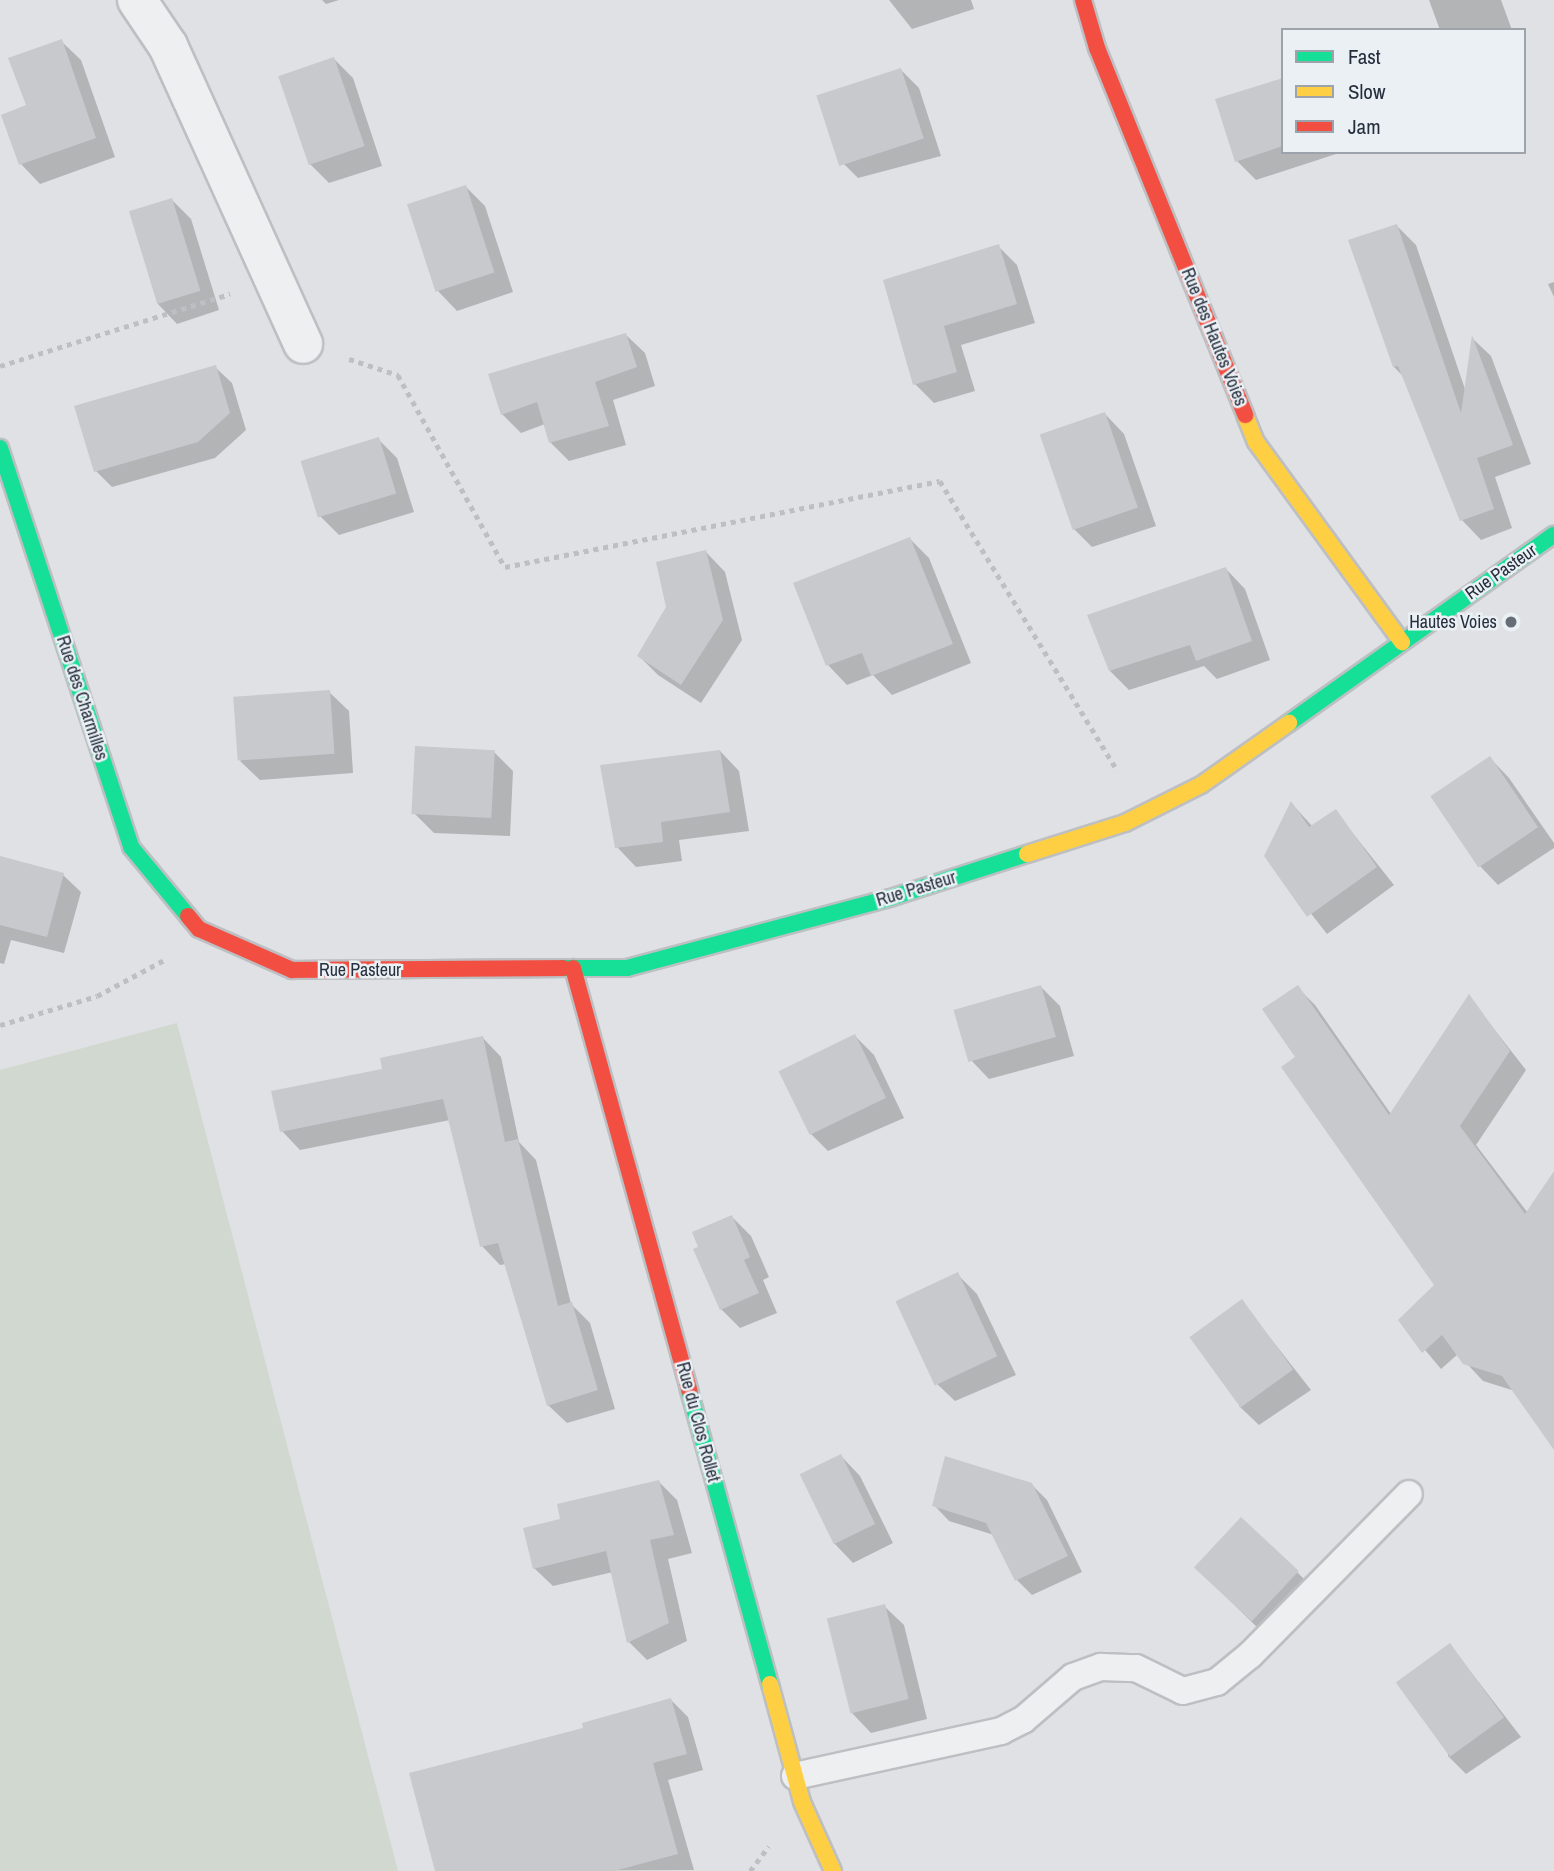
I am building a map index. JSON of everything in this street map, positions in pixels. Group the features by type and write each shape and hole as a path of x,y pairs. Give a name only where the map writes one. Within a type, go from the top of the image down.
{"street":[{"path":"137,0 168,46 303,344"},
{"name":"Rue des Hautes Voies","path":"1083,0 1097,48 1256,442 1402,642"},
{"name":"Rue des Charmilles","path":"0,448 131,847 199,929"},
{"name":"Rue Pasteur","path":"199,929 292,970 627,968 890,898 1144,814 1201,785 1554,534"},
{"name":"Rue du Clos Rollet","path":"573,968 796,1776 833,1871"}],"lane":[{"path":"796,1776 1001,1731 1023,1720 1073,1677 1101,1667 1136,1668 1183,1691 1217,1682 1250,1655 1409,1494"}],"path":[{"path":"0,366 274,280"},
{"path":"303,344 398,375 505,567 940,481 1144,814"},
{"path":"0,1025 97,996 156,967 199,929"}],"shaded area":[{"path":"177,1023 398,1871 0,1871 0,1070"}],"building":[{"path":"62,39 96,138 19,165 1,115 26,105 8,58"},
{"path":"334,57 365,146 309,165 278,76"},
{"path":"901,68 924,138 839,166 816,96"},
{"path":"1281,79 1281,147 1235,162 1215,99"},
{"path":"466,185 494,272 435,292 407,204"},
{"path":"172,198 200,291 157,304 129,211"},
{"path":"1397,224 1461,413 1472,335 1513,445 1477,458 1494,509 1460,521 1398,366 1393,367 1348,240"},
{"path":"999,244 1017,304 944,326 957,372 913,385 883,280"},
{"path":"626,333 637,367 595,382 609,426 549,443 537,402 501,415 488,374"},
{"path":"216,365 230,413 198,442 94,472 74,406"},
{"path":"1105,412 1138,507 1073,530 1040,434"},
{"path":"379,437 396,493 318,517 301,461"},
{"path":"910,537 953,644 871,676 862,653 826,666 793,583"},
{"path":"706,550 723,620 681,685 637,656 666,607 656,562"},
{"path":"1226,567 1252,641 1196,661 1190,645 1109,671 1087,615"},
{"path":"330,690 334,754 238,761 233,697"},
{"path":"415,746 495,750 491,818 411,814"},
{"path":"720,750 730,812 661,822 663,842 615,848 600,765"},
{"path":"1490,756 1538,827 1478,868 1430,796"},
{"path":"1291,801 1309,827 1336,809 1377,867 1307,917 1264,856"},
{"path":"0,856 64,873 47,937 0,925"},
{"path":"1041,985 1056,1037 968,1062 954,1010"},
{"path":"1298,985 1389,1115 1469,994 1510,1051 1460,1126 1525,1214 1554,1171 1554,1450 1502,1376 1463,1364 1442,1335 1422,1353 1398,1320 1434,1285 1281,1067 1295,1057 1262,1009"},
{"path":"855,1034 886,1098 810,1135 779,1071"},
{"path":"483,1036 505,1142 518,1139 558,1306 572,1302 598,1390 547,1406 498,1243 480,1247 443,1099 280,1132 271,1091 382,1069 380,1058"},
{"path":"732,1215 750,1257 744,1260 759,1293 720,1310 693,1249 698,1247 692,1232"},
{"path":"958,1272 997,1356 935,1385 895,1301"},
{"path":"1242,1299 1293,1369 1241,1408 1189,1337"},
{"path":"841,1454 875,1524 834,1544 800,1474"},
{"path":"945,1456 1032,1483 1068,1556 1015,1581 986,1523 932,1506"},
{"path":"659,1480 674,1535 650,1540 669,1623 627,1643 606,1551 533,1569 523,1528 560,1519 557,1504"},
{"path":"1241,1517 1299,1571 1252,1621 1194,1567"},
{"path":"885,1604 909,1699 850,1714 827,1619"},
{"path":"1450,1643 1504,1717 1450,1757 1396,1682"},
{"path":"671,1698 687,1754 653,1763 678,1854 614,1871 435,1871 409,1773 583,1728 582,1723"}],"traffic: fast":[{"path":"0,448 131,847 188,916"},
{"path":"1289,723 1554,535"},
{"path":"563,968 627,968 890,898 1027,854"},
{"path":"689,1390 770,1684"}],"traffic: slow":[{"path":"1245,415 1256,442 1402,642"},
{"path":"1027,854 1125,823 1201,785 1289,723"},
{"path":"770,1684 802,1802 833,1871"}],"traffic: jam":[{"path":"1083,0 1097,48 1245,415"},
{"path":"188,916 199,929 292,970 563,968"},
{"path":"573,968 689,1390"}],"place":[{"name":"Hautes Voies","path":"1511,622"}]}
